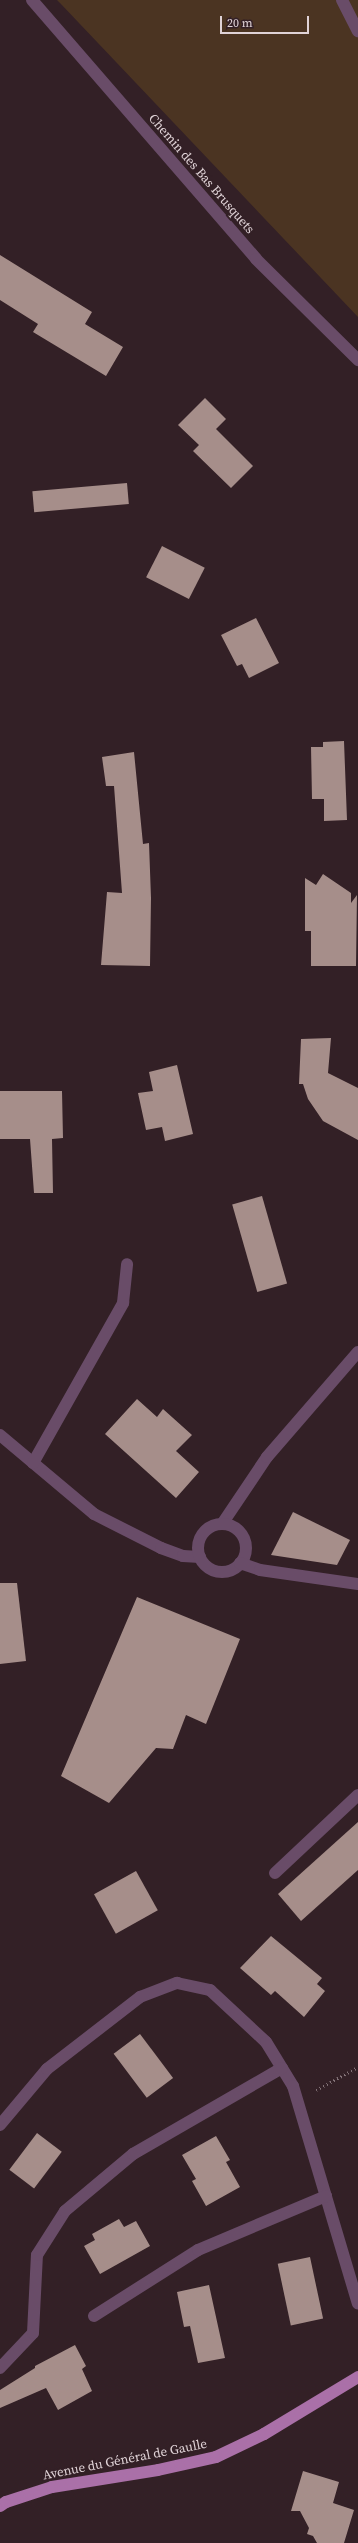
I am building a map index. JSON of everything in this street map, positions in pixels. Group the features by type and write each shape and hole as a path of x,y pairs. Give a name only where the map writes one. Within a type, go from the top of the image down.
{"main road":[{"name":"Avenue du Général de Gaulle","path":"0,2506 6,2502 52,2488 158,2470 216,2457 264,2434 357,2381"}],"street":[{"name":"Chemin des Bas Brusquets","path":"32,0 256,258 358,360"},
{"path":"342,0 358,31"},
{"path":"33,1463 123,1303 127,1264"},
{"path":"222,1524 267,1457 358,1352"},
{"path":"0,1435 94,1514 161,1548 183,1556 200,1557"},
{"path":"222,1524 234,1528 242,1536 245,1552 240,1563 231,1570 216,1571 204,1564 198,1550 202,1536 207,1529 222,1524"},
{"path":"240,1563 260,1570 358,1584"},
{"path":"275,1873 358,1795"},
{"path":"0,2125 47,2069 140,1997 177,1983 210,1990 266,2042 294,2086 358,2304"},
{"path":"0,2368 32,2334 37,2255 65,2211 133,2154 282,2068"},
{"path":"94,2316 198,2250 326,2196"}],"path":[{"path":"297,2098 334,2082 358,2067"}],"shaded area":[{"path":"57,0 358,0 358,317 60,3"}],"building":[{"path":"0,255 92,312 85,324 123,347 106,376 33,332 38,324 0,300"},
{"path":"205,398 226,419 216,429 253,466 231,488 193,451 199,445 178,425"},
{"path":"127,483 129,504 34,512 32,491"},
{"path":"162,546 205,568 189,599 146,577"},
{"path":"256,618 279,663 249,678 242,664 237,666 221,635"},
{"path":"344,741 347,820 324,821 324,799 312,799 311,747 323,747 323,742"},
{"path":"134,752 143,844 149,843 151,898 150,966 101,965 107,892 122,893 114,786 106,786 102,757"},
{"path":"323,874 351,893 351,903 357,895 356,966 311,966 311,931 305,931 305,878 316,885"},
{"path":"331,1038 328,1073 358,1088 358,1140 323,1121 308,1099 303,1084 299,1084 301,1039"},
{"path":"177,1065 193,1134 165,1141 162,1127 146,1130 138,1093 153,1091 149,1072"},
{"path":"0,1091 62,1091 63,1138 52,1139 53,1193 34,1193 30,1139 0,1139"},
{"path":"262,1196 287,1283 257,1292 232,1205"},
{"path":"137,1399 157,1417 163,1409 192,1435 176,1451 199,1472 176,1498 105,1434"},
{"path":"293,1512 350,1540 337,1565 271,1555"},
{"path":"0,1583 17,1583 26,1661 0,1664"},
{"path":"137,1597 240,1639 206,1724 186,1715 173,1749 156,1748 109,1803 61,1776"},
{"path":"358,1822 358,1870 301,1921 278,1894"},
{"path":"136,1871 158,1910 116,1934 94,1894"},
{"path":"271,1936 322,1978 317,1984 325,1991 304,2017 275,1991 271,1995 240,1968"},
{"path":"140,2034 173,2078 147,2098 114,2054"},
{"path":"37,2133 62,2152 34,2188 9,2170"},
{"path":"216,2136 230,2160 226,2162 240,2187 206,2206 192,2181 196,2179 182,2155"},
{"path":"119,2219 124,2227 136,2221 150,2246 100,2274 84,2246 95,2240 92,2234"},
{"path":"310,2257 323,2319 291,2325 278,2264"},
{"path":"209,2285 225,2358 198,2363 190,2326 184,2327 177,2292"},
{"path":"75,2345 86,2366 82,2369 92,2391 58,2410 46,2388 0,2408 0,2390 35,2368 35,2366"},
{"path":"303,2471 339,2482 333,2503 354,2510 344,2543 317,2543 313,2536 307,2534 309,2528 300,2511 291,2511"}]}
